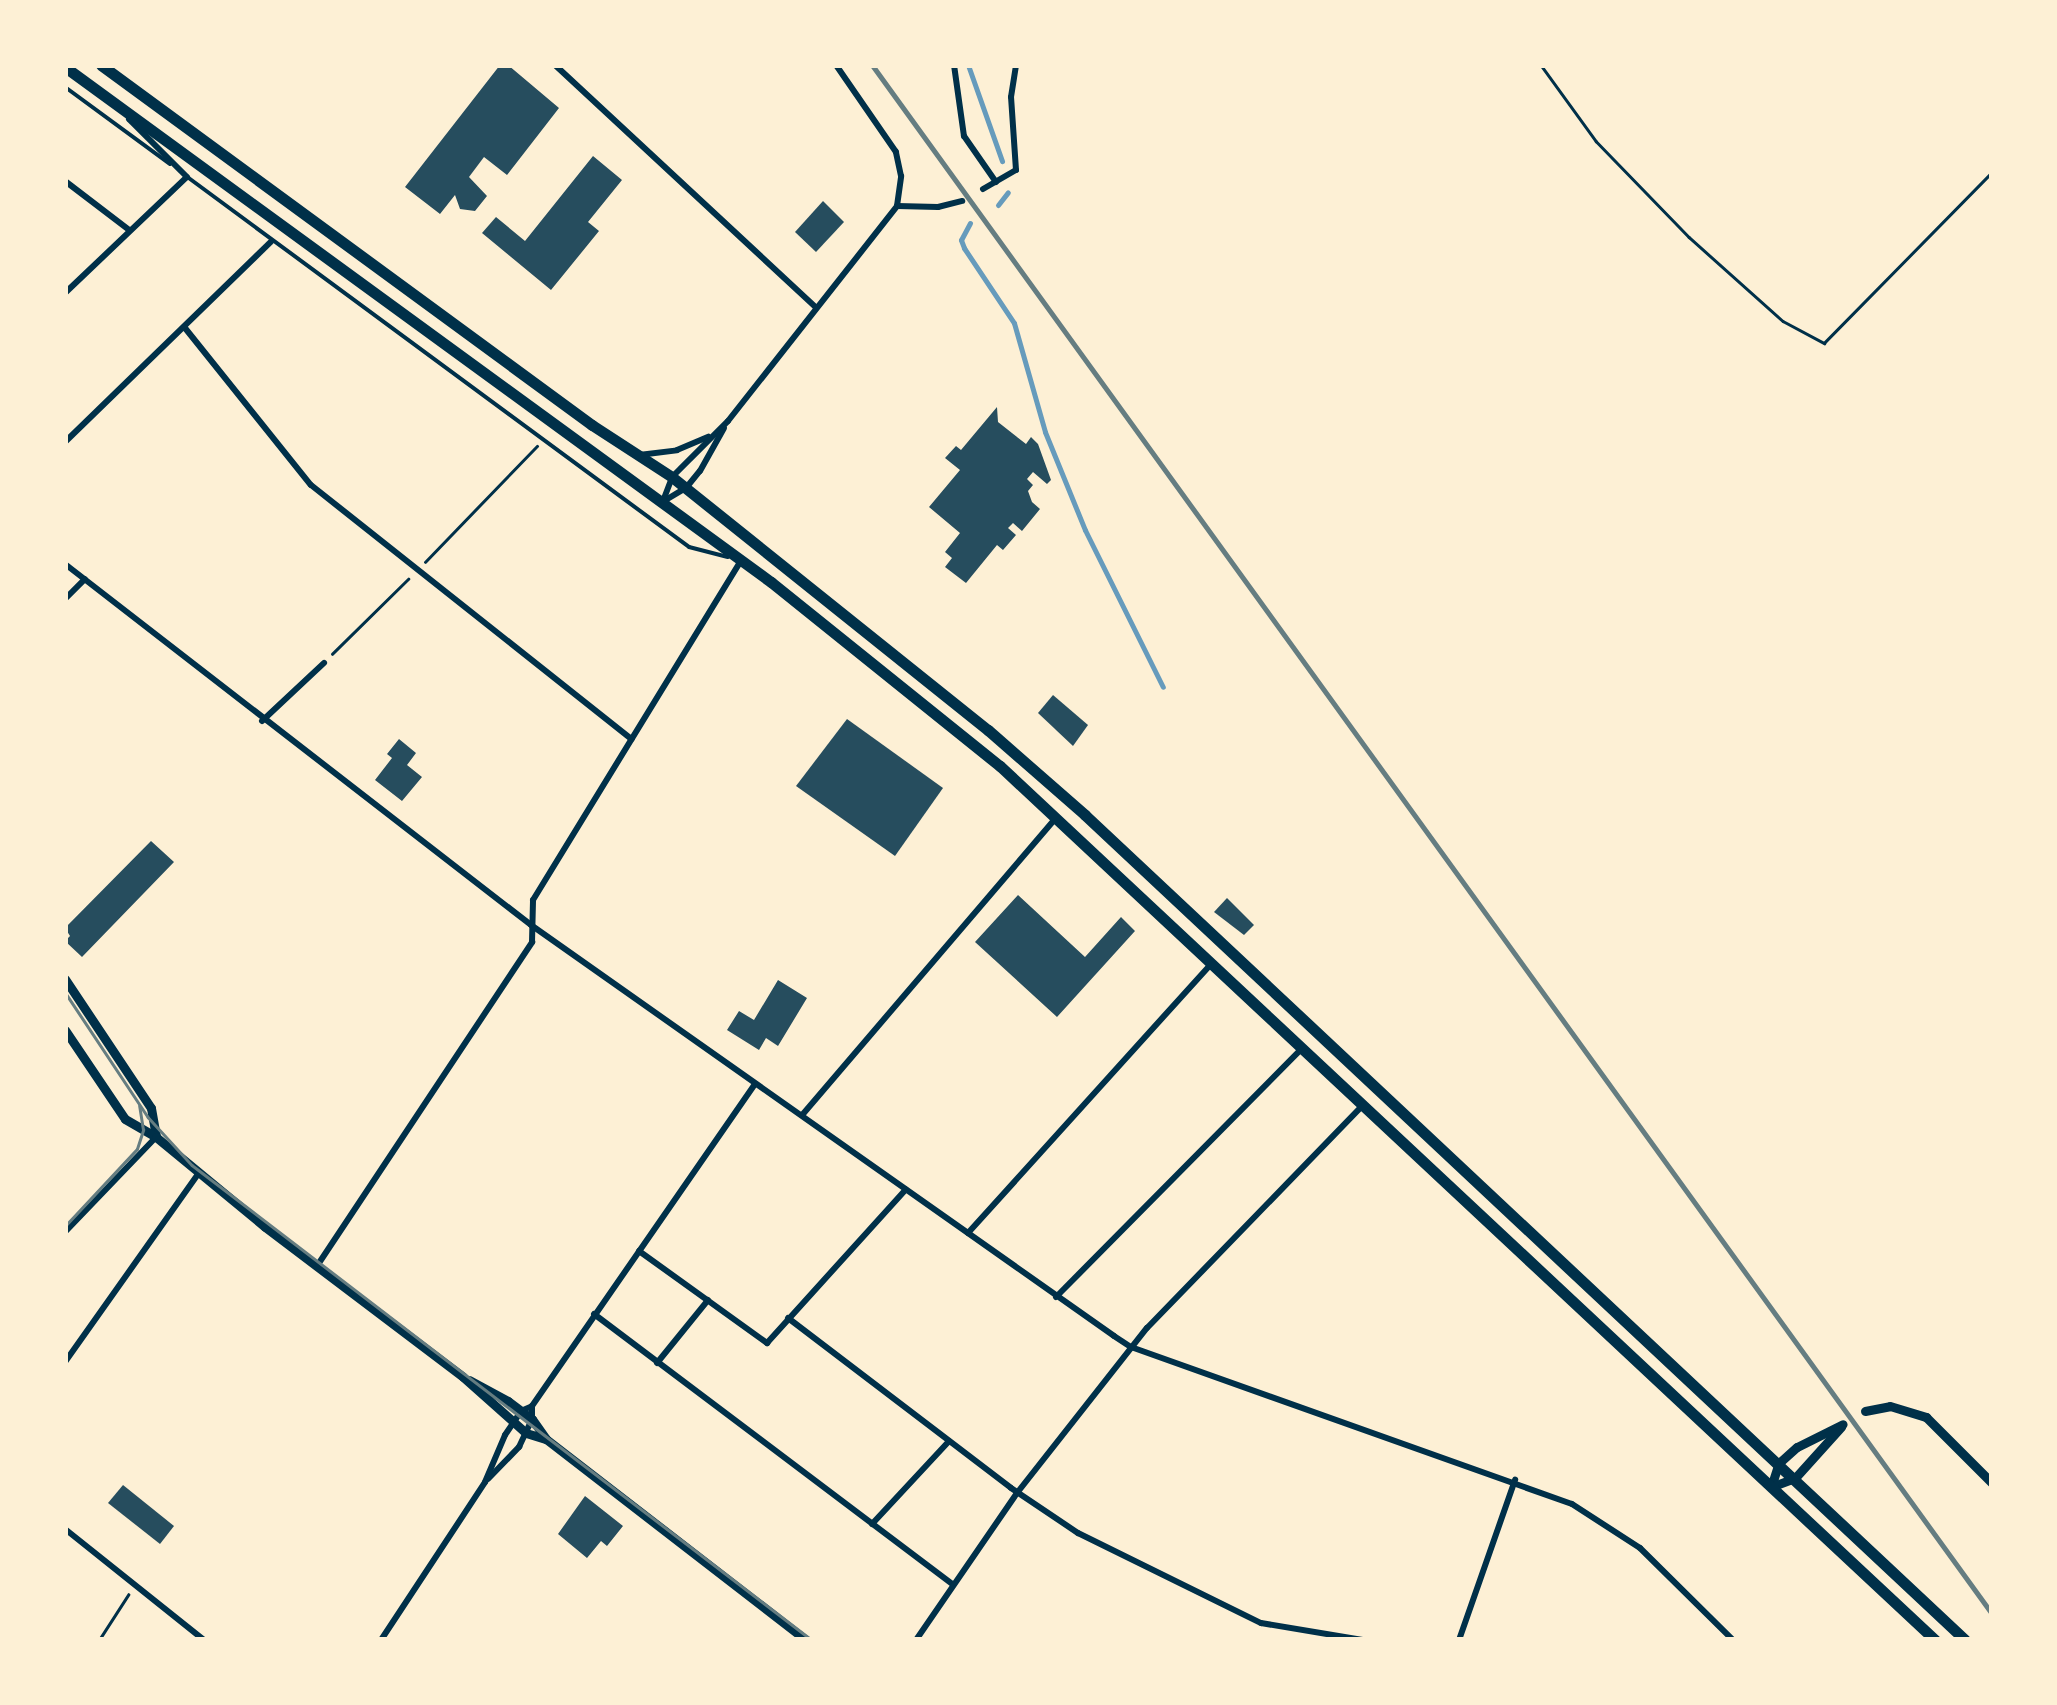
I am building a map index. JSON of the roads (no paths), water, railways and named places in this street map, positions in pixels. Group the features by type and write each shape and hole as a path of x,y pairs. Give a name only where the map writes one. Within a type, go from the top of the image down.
{"main road":[{"path":"101,65 686,488 977,720 1085,814 1965,1640"},
{"path":"65,67 741,560 968,740 1057,816 1304,1046 1934,1640"}],"street":[{"path":"555,65 815,307"},
{"path":"662,502 686,488 728,421 897,206 901,176 896,152 836,65"},
{"path":"954,65 964,136 996,182"},
{"path":"983,189 1016,170 1011,97 1016,65"},
{"path":"65,293 187,176 106,97"},
{"path":"65,181 129,230"},
{"path":"897,206 938,207 962,202"},
{"path":"65,442 271,242"},
{"path":"186,328 311,485 632,739"},
{"path":"662,502 672,478 728,421"},
{"path":"638,455 678,450 714,434"},
{"path":"316,1267 532,942 536,896 741,560"},
{"path":"65,564 262,721 532,925 1132,1347 1516,1480 1572,1504 1622,1533 1674,1578 1733,1640"},
{"path":"65,599 85,580"},
{"path":"262,721 324,663"},
{"path":"803,1114 1057,816"},
{"path":"968,1233 1213,962"},
{"path":"65,979 151,1108 156,1137"},
{"path":"65,1030 126,1119 156,1137 316,1267 463,1377 526,1433 546,1439"},
{"path":"1056,1297 1304,1046"},
{"path":"485,1482 513,1423 532,1406 755,1084"},
{"path":"916,1640 1017,1492 1132,1347 1364,1103"},
{"path":"65,1232 156,1137"},
{"path":"65,1362 198,1174"},
{"path":"639,1251 767,1344 906,1189"},
{"path":"657,1363 708,1300"},
{"path":"594,1314 728,1419 733,1415 952,1584"},
{"path":"788,1318 1017,1492 1078,1533 1261,1623 1363,1640"},
{"path":"463,1377 522,1411 546,1439 806,1640"},
{"path":"381,1640 485,1482 526,1433 532,1406"},
{"path":"1866,1412 1890,1406 1926,1416 1992,1483"},
{"path":"1843,1424 1796,1478 1772,1486 1780,1463 1798,1447 1843,1424"},
{"path":"872,1524 949,1441"},
{"path":"1459,1640 1516,1480"},
{"path":"65,1529 204,1640"}],"lane":[{"path":"65,87 689,547 741,560"}],"waterway":[{"path":"968,65 1002,161"},
{"path":"998,205 1008,192"},
{"path":"970,223 961,240 964,248 1014,323 1045,432 1085,530 1163,687"}],"tram line":[{"path":"65,992 148,1117 192,1165 812,1640"},
{"path":"65,1226 137,1149 143,1130 139,1106"}],"railway":[{"path":"872,65 1992,1614"}]}
